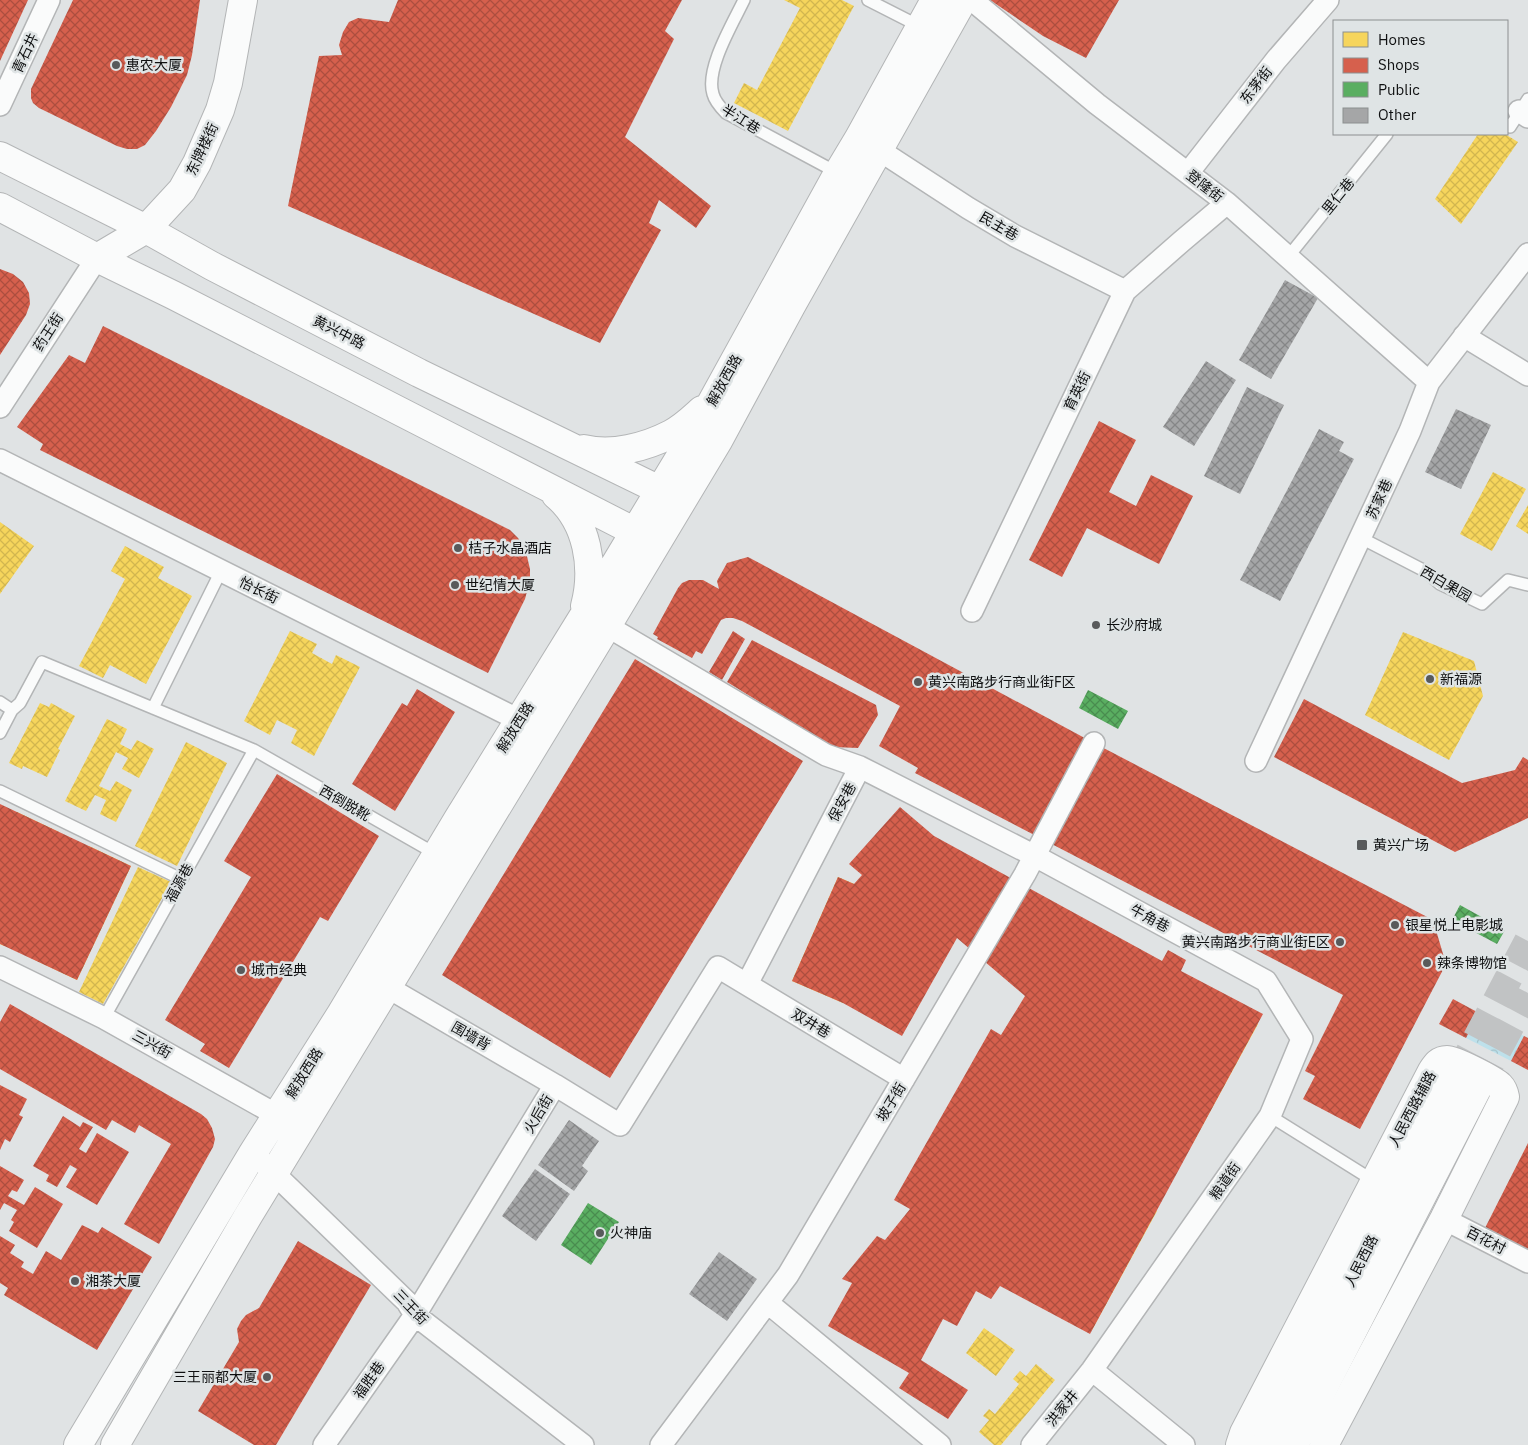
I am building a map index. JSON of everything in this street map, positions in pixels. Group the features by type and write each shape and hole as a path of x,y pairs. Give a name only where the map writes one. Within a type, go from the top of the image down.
{"main road":[{"name":"东牌楼街","path":"97,258 146,229 182,190 211,134 228,83 243,0"},
{"name":"解放西路","path":"671,496 697,429 935,0"},
{"name":"解放西路","path":"115,1445 274,1173 387,987 595,622 646,537 671,496 718,441 791,306 963,0"},
{"name":"黄兴中路","path":"0,156 146,229 212,266 419,373 671,496"},
{"path":"0,207 646,537"},
{"path":"569,446 588,450 608,451 651,443 672,433 688,422 716,394"},
{"path":"545,485 562,499 580,526 587,548 590,569 589,590 595,622"},
{"name":"解放西路","path":"78,1445 253,1153 346,1006 436,854 519,720 595,622"},
{"name":"人民西路辅路","path":"1240,1445 1244,1433 1432,1071 1438,1062 1447,1060 1457,1063 1495,1082 1502,1088 1505,1096 1502,1106 1324,1445"},
{"name":"人民西路","path":"1265,1445 1467,1082 1294,1445"}],"street":[{"name":"青石井","path":"0,105 49,0"},
{"name":"登隆街","path":"972,0 1097,104 1227,203 1429,382"},
{"name":"东茅街","path":"1188,173 1276,60 1328,0"},
{"name":"民主巷","path":"879,150 1015,236 1125,291"},
{"name":"育英街","path":"972,611 1125,291 1227,203"},
{"name":"苏家巷","path":"1256,760 1410,431 1429,382 1528,254"},
{"name":"药王街","path":"0,407 97,258"},
{"path":"1464,336 1528,375"},
{"name":"怡长街","path":"0,460 519,720"},
{"path":"595,622 826,755 860,767"},
{"name":"坡子街","path":"661,1445 788,1275 1035,856 1094,743"},
{"name":"保安巷","path":"747,984 860,767 1035,856"},
{"name":"牛角巷","path":"1035,856 1266,981"},
{"name":"三兴街","path":"0,967 104,1018 301,1129"},
{"name":"双井巷","path":"718,967 904,1079"},
{"name":"火后街","path":"415,1316 555,1086 620,1126 718,967"},
{"name":"粮道街","path":"1092,1370 1270,1116 1302,1040 1266,981"},
{"name":"围墙背","path":"387,987 555,1086"},
{"name":"三王街","path":"253,1153 407,1302 415,1316 582,1445"},
{"name":"百花村","path":"1444,1218 1528,1262"},
{"path":"768,1303 940,1445"},
{"name":"福胜巷","path":"324,1445 415,1316"},
{"path":"1092,1370 1184,1445"},
{"name":"洪家井","path":"1032,1445 1092,1370"}],"lane":[{"name":"半江巷","path":"744,0 716,58 712,94 726,113 838,173"},
{"path":"868,0 921,27"},
{"name":"里仁巷","path":"1288,257 1386,135"},
{"name":"西白果园","path":"1361,538 1425,571 1440,584 1482,604 1508,580 1528,585"},
{"path":"153,708 221,571"},
{"name":"西倒脱靴","path":"12,710 20,704 42,662 254,750 436,854"},
{"path":"0,702 12,710 0,733"},
{"name":"福源巷","path":"104,1018 254,750"},
{"path":"0,791 181,879"},
{"path":"1270,1116 1374,1181"}],"green space":[{"path":"1479,1013 1524,1036 1511,1061 1466,1038"}],"building: Homes":[{"path":"784,0 842,0 854,6 788,131 734,103 744,83 757,90 800,8"},
{"path":"1477,135 1507,135 1518,142 1461,224 1435,199"},
{"path":"1493,472 1526,489 1492,551 1460,534"},
{"path":"1528,505 1528,534 1516,526"},
{"path":"0,522 34,546 0,594"},
{"path":"125,546 164,567 158,578 192,596 146,684 110,665 103,678 79,666 125,579 111,571"},
{"path":"290,631 317,644 312,653 332,664 336,655 360,667 314,756 291,743 297,730 277,720 270,735 244,721"},
{"name":"新福源","path":"1403,632 1474,661 1483,696 1449,760 1365,715"},
{"path":"40,703 49,707 51,703 75,716 58,749 60,750 47,777 23,766 22,769 9,763"},
{"path":"107,719 127,729 120,744 131,750 137,740 154,749 139,778 122,769 128,758 116,752 99,786 110,791 116,781 132,790 116,822 100,814 106,800 95,795 86,811 65,801"},
{"path":"186,742 227,763 177,866 135,846"},
{"path":"17,812 59,832 4,946 0,944 0,848"},
{"path":"89,846 131,866 77,980 35,960"},
{"path":"138,867 171,882 103,1004 79,992"},
{"path":"838,877 873,892 839,967 855,975 843,1003 792,981"},
{"path":"1216,995 1232,1004 1223,1020 1233,1026 1240,1015 1258,1024 1193,1143 1173,1132 1180,1119 1171,1115 1163,1130 1146,1121 1169,1078 1179,1084 1180,1081 1186,1084 1189,1078 1196,1081 1208,1060 1200,1056 1206,1046 1191,1038"},
{"path":"1114,1182 1131,1191 1122,1207 1132,1213 1139,1202 1157,1211 1092,1330 1072,1319 1078,1306 1070,1302 1062,1317 1045,1308 1068,1265 1077,1271 1079,1268 1085,1271 1088,1265 1095,1269 1107,1247 1099,1243 1105,1233 1090,1225"},
{"path":"304,1248 328,1262 318,1280 336,1290 342,1278 364,1290 332,1346 308,1332 318,1314 305,1307 291,1331 264,1315 270,1304 267,1302 279,1281 291,1288 296,1280 284,1273 296,1252 300,1255"},
{"path":"984,1328 1015,1350 996,1376 966,1353"},
{"path":"249,1346 272,1359 261,1379 278,1389 286,1374 306,1386 274,1442 252,1429 262,1411 249,1404 235,1428 207,1412 211,1405 207,1402 222,1377 234,1384 238,1378 227,1372 239,1350 245,1354"},
{"path":"1036,1364 1055,1380 1001,1445 994,1445 979,1432 989,1420 983,1416 989,1409 995,1414 1019,1384 1013,1379 1020,1371 1026,1376"}],"building: Shops":[{"path":"0,0 28,0 0,61"},
{"name":"惠农大厦","path":"73,0 200,0 192,55 187,75 156,131 145,145 137,149 117,146 39,108 33,103 31,89"},
{"path":"398,0 682,0 665,31 674,39 625,137 711,206 696,228 659,200 649,223 661,230 600,343 288,206 319,56 342,55 339,45 343,32 349,22 358,18 389,22"},
{"path":"990,0 1119,0 1086,58 1043,36"},
{"path":"0,269 13,274 23,282 29,293 30,304 26,315 0,355"},
{"path":"103,326 510,530 525,548 530,569 530,580 525,599 488,673 40,450 43,444 17,427 69,355 85,363"},
{"path":"1099,421 1136,440 1109,492 1136,506 1151,475 1193,496 1159,564 1087,528 1062,577 1029,560"},
{"path":"748,557 1094,743 1433,920 1446,964 1360,1129 1303,1099 1315,1076 1305,1071 1343,995 915,773 918,768 879,746 900,706 742,621 733,618 721,620 702,654 696,651 692,658 657,639 658,637 653,634 682,583 689,580 703,580 719,589 717,581 727,563"},
{"path":"733,631 745,639 722,680 709,672"},
{"path":"752,640 876,705 878,715 858,748 833,747 727,682"},
{"path":"635,659 803,761 610,1078 442,975"},
{"path":"417,689 455,712 395,811 352,784 402,703 407,706"},
{"path":"1304,699 1462,783 1515,770 1523,757 1528,760 1528,818 1455,852 1274,757"},
{"name":"城市经典","path":"277,774 379,836 328,921 320,917 229,1068 200,1051 205,1044 165,1020 251,877 224,861"},
{"path":"0,804 131,866 77,980 0,944"},
{"path":"900,807 934,836 1162,961 1168,950 1186,960 1181,971 1263,1014 1090,1334 1000,1286 991,1299 976,1291 957,1326 943,1319 921,1360 968,1390 948,1419 899,1388 909,1373 828,1326 852,1283 842,1279 877,1236 885,1240 910,1209 894,1200 991,1029 1001,1035 1025,996 957,938 902,1036 843,1003 792,981 838,877 854,884 862,875 849,864"},
{"path":"1453,999 1479,1013 1466,1038 1439,1024"},
{"path":"10,1004 207,1119 215,1139 213,1147 159,1244 124,1224 171,1144 139,1125 135,1133 112,1120 106,1130 0,1069 0,1022"},
{"path":"1524,1036 1528,1038 1528,1070 1511,1061"},
{"path":"0,1085 27,1099 19,1115 23,1117 10,1142 5,1139 0,1150"},
{"path":"63,1116 80,1127 83,1122 93,1127 79,1149 86,1153 97,1133 129,1152 97,1205 66,1187 77,1169 70,1165 57,1187 46,1181 49,1175 33,1166"},
{"path":"1528,1143 1528,1252 1484,1230"},
{"path":"0,1166 24,1180 17,1192 12,1190 8,1196 24,1205 35,1187 63,1204 37,1248 9,1231 14,1222 11,1220 17,1210 4,1203 0,1210"},
{"name":"湘茶大厦","path":"82,1225 98,1233 102,1227 152,1257 97,1350 4,1295 8,1288 0,1283 0,1236 15,1245 10,1253 24,1262 21,1267 33,1274 46,1251 61,1260"},
{"name":"三王丽都大厦","path":"298,1241 371,1285 276,1445 254,1445 198,1411 239,1342 237,1329 241,1321 246,1315 259,1308"}],"building: Public":[{"path":"1088,690 1128,711 1118,729 1079,708"},
{"path":"1460,905 1505,930 1497,944 1452,920"},
{"path":"588,1203 619,1222 591,1265 561,1245"}],"building: Other":[{"path":"1285,280 1318,298 1271,379 1239,360"},
{"path":"1206,361 1236,380 1194,446 1163,427"},
{"path":"1247,387 1284,405 1240,494 1204,476"},
{"path":"1456,409 1491,425 1461,489 1425,472"},
{"path":"1319,429 1344,442 1339,451 1354,459 1280,601 1240,580"},
{"path":"569,1120 599,1141 582,1166 588,1171 574,1191 538,1165"},
{"path":"535,1169 570,1194 536,1241 502,1216"},
{"path":"719,1252 757,1279 727,1321 689,1294"}],"tunnel":[{"path":"1457,1076 1528,941"},
{"path":"1478,1087 1528,993"}],"place":[{"name":"惠农大厦","path":"116,65"},
{"name":"桔子水晶酒店","path":"458,548"},
{"name":"世纪情大厦","path":"455,585"},
{"name":"长沙府城","path":"1096,625"},
{"name":"新福源","path":"1430,679"},
{"name":"黄兴南路步行商业街F区","path":"918,682"},
{"name":"黄兴广场","path":"1362,845"},
{"name":"银星悦上电影城","path":"1395,925"},
{"name":"黄兴南路步行商业街E区","path":"1340,942"},
{"name":"辣条博物馆","path":"1427,963"},
{"name":"城市经典","path":"241,970"},
{"name":"火神庙","path":"600,1233"},
{"name":"湘茶大厦","path":"75,1281"},
{"name":"三王丽都大厦","path":"267,1377"}]}
